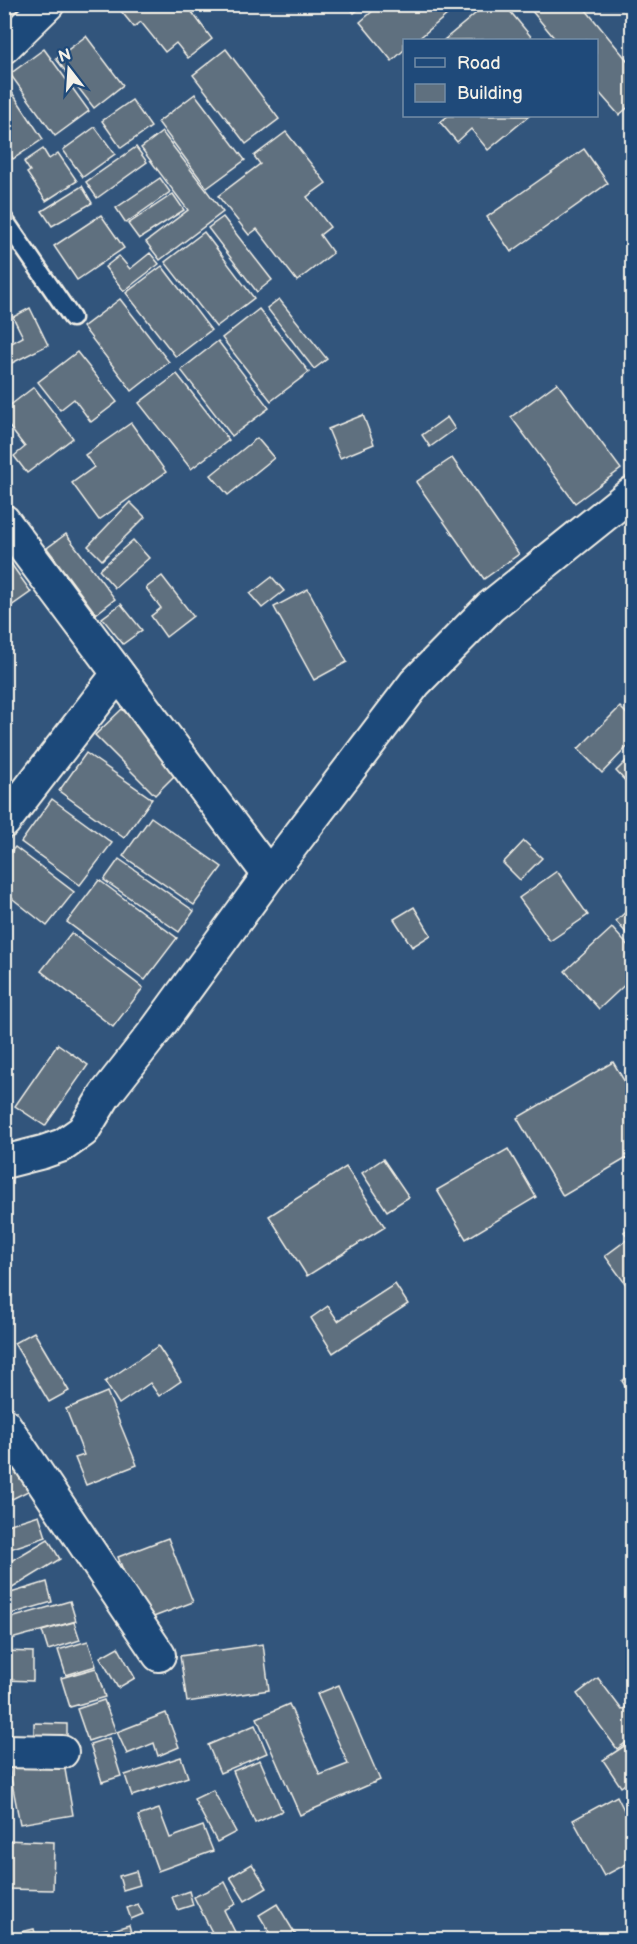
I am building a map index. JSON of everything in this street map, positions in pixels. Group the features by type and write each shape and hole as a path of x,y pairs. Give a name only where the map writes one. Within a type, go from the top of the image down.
{"street":[{"path":"4,47 48,4"},
{"path":"6,1152 63,1145 83,1131 105,1095 415,682 490,607 633,493"},
{"path":"4,521 269,874"},
{"path":"4,822 118,674"},
{"path":"4,1424 159,1655"},
{"path":"4,1751 62,1752"}],"lane":[{"path":"4,219 72,318"}],"building":[{"path":"186,4 212,39 188,58 176,43 165,52 141,22 134,27 116,5"},
{"path":"347,4 365,4 354,13"},
{"path":"381,4 460,4 418,39 403,39 403,51 392,61 360,22"},
{"path":"487,4 504,4 533,39 445,39"},
{"path":"526,4 581,4 632,66 632,104 619,115 598,91 598,39 555,39"},
{"path":"86,36 123,85 94,108 56,59"},
{"path":"44,49 89,111 55,136 10,74"},
{"path":"226,49 279,119 246,144 193,75"},
{"path":"5,82 43,139 13,159 4,147"},
{"path":"195,94 245,160 207,188 158,122"},
{"path":"132,100 151,127 121,148 102,121"},
{"path":"447,117 528,117 488,150 471,129 457,142 440,122"},
{"path":"95,127 115,154 83,177 63,150"},
{"path":"162,132 223,212 160,260 146,242 188,210 141,148"},
{"path":"286,132 326,183 307,197 330,227 320,235 333,253 297,281 257,229 249,235 218,196 260,164 254,156"},
{"path":"136,147 147,162 97,198 86,182"},
{"path":"43,149 49,159 58,153 77,181 46,201 27,173 30,171 24,162"},
{"path":"584,149 608,183 511,252 487,217"},
{"path":"160,178 170,192 126,223 116,208"},
{"path":"82,186 92,203 52,226 42,211"},
{"path":"173,194 184,210 139,239 128,224"},
{"path":"101,215 124,248 77,280 54,246"},
{"path":"223,217 272,280 257,292 208,228"},
{"path":"204,232 254,298 216,327 165,262"},
{"path":"150,253 159,264 124,291 105,267 119,256 130,269"},
{"path":"162,266 211,330 176,357 126,293"},
{"path":"120,299 169,362 132,391 83,327"},
{"path":"279,299 327,359 314,369 267,308"},
{"path":"30,308 48,345 4,367 4,347 23,337 13,317"},
{"path":"259,309 309,372 271,401 222,338"},
{"path":"218,341 269,408 232,436 181,370"},
{"path":"77,352 117,402 91,422 74,399 60,410 38,382"},
{"path":"177,374 229,440 191,469 139,403"},
{"path":"557,383 621,469 575,503 511,417"},
{"path":"34,387 73,438 27,473 14,456 25,447 4,420 4,410"},
{"path":"363,415 374,444 340,458 328,429"},
{"path":"447,417 455,429 430,447 422,435"},
{"path":"131,423 166,472 99,520 72,483 94,467 85,455"},
{"path":"257,438 274,458 228,495 211,475"},
{"path":"452,458 519,554 484,579 416,482"},
{"path":"130,502 145,517 102,560 88,546"},
{"path":"66,534 115,599 96,614 47,548"},
{"path":"133,540 149,558 115,588 99,570"},
{"path":"9,561 31,592 4,611 4,564"},
{"path":"162,576 193,616 166,637 151,616 161,608 146,588"},
{"path":"272,577 284,591 262,608 250,594"},
{"path":"308,589 347,662 314,680 274,607"},
{"path":"121,604 142,630 123,644 102,618"},
{"path":"620,707 632,719 632,742 602,773 578,749"},
{"path":"122,709 182,768 155,795 95,735"},
{"path":"86,753 152,799 124,838 59,791"},
{"path":"632,755 632,788 616,771"},
{"path":"52,799 112,843 80,885 21,842"},
{"path":"151,817 222,867 194,905 123,856"},
{"path":"524,841 542,858 520,880 503,863"},
{"path":"15,847 74,892 47,926 4,892 4,860"},
{"path":"119,859 194,911 179,932 104,880"},
{"path":"557,871 588,915 550,941 519,898"},
{"path":"99,880 177,938 145,980 67,922"},
{"path":"632,906 632,940 616,921"},
{"path":"414,907 431,935 412,947 394,919"},
{"path":"612,928 632,950 632,978 599,1009 565,971"},
{"path":"71,933 143,988 113,1027 41,971"},
{"path":"58,1044 88,1065 45,1126 15,1106"},
{"path":"613,1062 632,1094 632,1155 563,1196 517,1118"},
{"path":"508,1149 536,1197 466,1239 437,1190"},
{"path":"383,1159 409,1197 387,1211 362,1173"},
{"path":"346,1167 385,1227 307,1276 269,1216"},
{"path":"632,1226 632,1287 630,1290 605,1256 629,1238 624,1232"},
{"path":"395,1284 408,1304 333,1353 311,1318 328,1306 338,1321"},
{"path":"34,1332 69,1391 49,1402 14,1343"},
{"path":"158,1346 181,1381 159,1396 150,1383 119,1404 105,1382"},
{"path":"632,1374 632,1397 622,1381"},
{"path":"107,1392 137,1465 86,1485 75,1458 84,1455 66,1409"},
{"path":"4,1445 30,1490 4,1503"},
{"path":"39,1515 46,1537 4,1551 4,1526"},
{"path":"168,1538 193,1602 143,1621 118,1557"},
{"path":"48,1539 60,1559 6,1592 4,1565"},
{"path":"47,1582 52,1602 4,1616 4,1595"},
{"path":"70,1601 76,1621 4,1641 4,1620"},
{"path":"74,1622 80,1640 48,1650 42,1631"},
{"path":"88,1641 96,1666 66,1675 58,1650"},
{"path":"263,1644 269,1690 187,1702 180,1656"},
{"path":"118,1647 135,1678 118,1688 100,1657"},
{"path":"4,1651 33,1652 33,1681 4,1680"},
{"path":"96,1668 105,1697 70,1707 61,1678"},
{"path":"598,1678 622,1710 632,1702 632,1738 617,1749 577,1694"},
{"path":"339,1685 380,1780 300,1815 257,1718 289,1704 320,1775 348,1764 317,1694"},
{"path":"104,1700 116,1732 88,1741 77,1709"},
{"path":"166,1713 179,1747 158,1756 154,1743 127,1754 117,1732"},
{"path":"34,1723 67,1724 67,1741 34,1740"},
{"path":"255,1725 267,1753 220,1773 208,1745"},
{"path":"109,1738 121,1776 102,1782 90,1744"},
{"path":"632,1741 632,1779 621,1787 603,1760"},
{"path":"181,1757 188,1777 132,1796 125,1775"},
{"path":"63,1758 73,1815 20,1824 9,1768"},
{"path":"260,1760 282,1811 255,1823 233,1771"},
{"path":"213,1790 236,1832 217,1842 194,1799"},
{"path":"617,1796 632,1826 632,1861 604,1876 573,1820"},
{"path":"159,1809 170,1838 203,1826 213,1851 158,1871 138,1816"},
{"path":"4,1840 54,1842 53,1890 4,1889"},
{"path":"252,1864 267,1888 245,1901 230,1877"},
{"path":"136,1871 140,1885 123,1890 119,1876"},
{"path":"225,1882 236,1904 224,1910 239,1940 216,1940 194,1897"},
{"path":"189,1891 193,1905 177,1910 172,1897"},
{"path":"138,1904 143,1914 131,1919 127,1908"},
{"path":"277,1904 299,1940 274,1940 259,1915"},
{"path":"129,1925 133,1940 114,1940 112,1930"},
{"path":"34,1929 37,1940 23,1940 21,1932"},
{"path":"107,1929 109,1940 85,1940 84,1934"}]}
